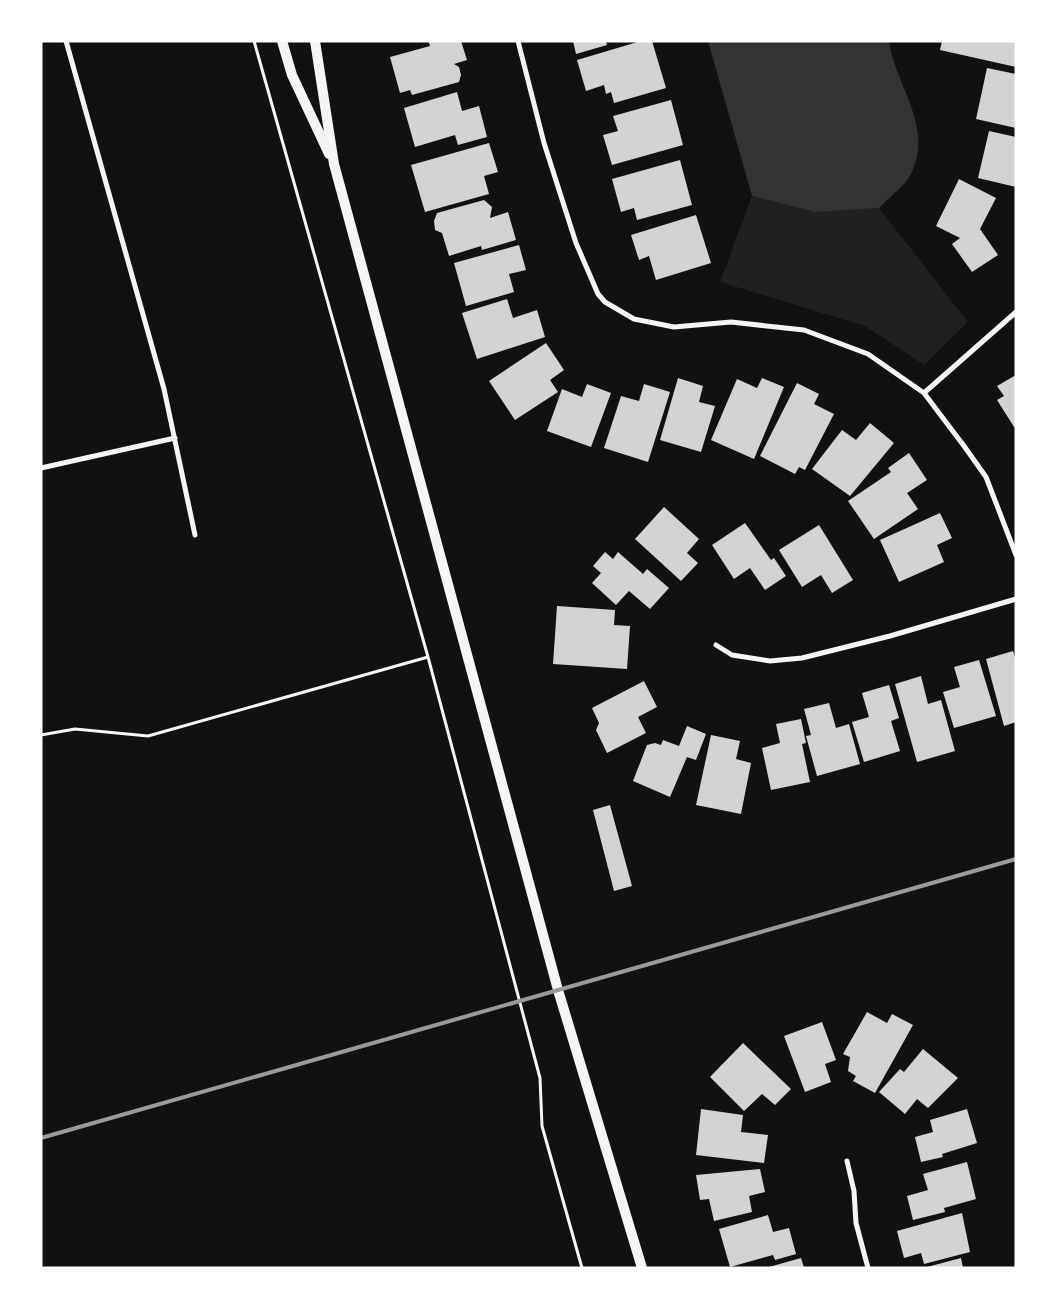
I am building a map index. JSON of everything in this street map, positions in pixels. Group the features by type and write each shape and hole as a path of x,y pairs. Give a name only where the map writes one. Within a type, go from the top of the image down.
{"main road":[{"path":"282,41 292,76 334,164"},
{"path":"315,41 334,164 558,990 642,1268"}],"street":[{"path":"66,41 164,388 195,535"},
{"path":"518,41 546,151 576,244 598,294 605,302 634,319 674,326 731,322 804,330 868,354 924,393 986,477 1016,555"},
{"path":"924,393 1016,312"},
{"path":"41,468 175,438"},
{"path":"716,645 732,655 770,661 802,658 890,636 1016,599"},
{"path":"846,1161 854,1191 856,1223 868,1268"}],"path":[{"path":"254,41 428,657 540,1078 542,1126 582,1268"},
{"path":"41,735 75,729 148,736 428,657"}],"shaded area":[{"path":"708,41 889,41 893,58 916,123 918,139 917,156 911,174 901,187 879,208 815,212 752,196"},
{"path":"752,196 815,212 879,208 968,322 924,365 865,326 720,282"}],"building":[{"path":"431,41 461,41 467,60 454,64 459,67 461,75 459,82 412,95 410,90 400,93 390,57 430,46 429,42"},
{"path":"573,41 606,41 607,45 576,54"},
{"path":"641,41 652,41 666,88 614,103 611,92 606,94 604,85 586,91 577,60"},
{"path":"942,41 1016,41 1016,67 940,50"},
{"path":"987,68 1016,74 1016,128 976,119"},
{"path":"457,92 462,111 479,106 487,137 458,145 455,135 415,147 404,108"},
{"path":"671,100 683,145 612,165 603,135 618,131 613,116"},
{"path":"989,131 1016,137 1016,187 978,178"},
{"path":"489,143 498,172 484,176 489,194 425,212 411,165"},
{"path":"680,160 692,205 637,220 634,208 621,212 612,179"},
{"path":"959,179 996,198 980,229 998,255 972,272 952,244 960,238 936,226"},
{"path":"484,200 492,207 490,218 508,212 516,240 482,250 481,246 449,256 442,233 435,230 434,221 437,213"},
{"path":"696,215 711,263 656,280 649,256 639,260 631,235"},
{"path":"519,245 526,270 509,274 514,292 466,306 454,263"},
{"path":"507,299 513,318 537,310 545,337 477,359 462,313"},
{"path":"546,343 564,370 550,380 558,392 515,420 489,381"},
{"path":"1016,375 1016,430 997,400 1004,396 997,386"},
{"path":"678,378 703,386 699,402 715,406 701,452 660,440"},
{"path":"762,378 784,387 754,459 711,440 737,379 757,388"},
{"path":"797,383 819,394 814,404 834,414 805,470 799,467 795,474 760,456"},
{"path":"587,384 611,393 591,447 547,431 562,389 582,397"},
{"path":"644,384 670,392 648,462 604,448 621,396 639,401"},
{"path":"870,423 894,443 850,496 812,469 842,430 856,440"},
{"path":"909,453 927,480 907,493 918,509 874,539 848,501 891,472 888,468"},
{"path":"664,507 699,539 687,553 698,563 681,581 635,539"},
{"path":"940,513 952,538 937,545 944,562 899,582 880,540"},
{"path":"745,523 771,560 774,558 786,576 765,590 750,568 734,579 712,545"},
{"path":"819,525 853,580 832,593 821,575 802,587 779,550"},
{"path":"605,552 613,559 618,552 643,574 647,569 669,588 650,609 629,591 616,605 592,583 601,573 593,566"},
{"path":"557,606 615,610 614,625 630,626 627,669 553,664"},
{"path":"1013,651 1016,661 1016,722 1004,726 986,659"},
{"path":"979,660 996,716 954,728 943,692 960,687 954,667"},
{"path":"921,676 928,704 941,700 955,751 917,762 895,684"},
{"path":"644,681 657,707 638,717 646,733 607,753 596,730 599,723 592,708"},
{"path":"889,685 899,718 891,721 900,751 864,762 852,722 869,717 862,693"},
{"path":"829,703 836,728 849,724 860,764 817,776 806,736 811,735 804,709"},
{"path":"801,719 806,743 802,744 810,782 771,790 762,748 780,743 776,724"},
{"path":"687,726 706,734 696,760 687,757 670,797 633,781 647,745 655,743 661,745 663,740 679,746"},
{"path":"711,735 740,741 736,759 751,763 741,814 696,805"},
{"path":"610,805 632,886 614,891 593,810"},
{"path":"867,1012 887,1023 892,1014 913,1025 875,1093 853,1081 856,1076 848,1071 850,1057 843,1054"},
{"path":"822,1022 836,1060 825,1064 831,1082 805,1092 784,1036"},
{"path":"743,1043 791,1089 775,1105 762,1094 744,1111 710,1077"},
{"path":"923,1049 958,1078 928,1108 917,1099 905,1114 879,1092 900,1069 904,1072"},
{"path":"701,1109 743,1115 741,1132 768,1135 764,1163 696,1155"},
{"path":"967,1109 977,1143 942,1154 943,1157 921,1162 915,1137 933,1132 930,1120"},
{"path":"967,1162 976,1199 944,1208 945,1212 913,1220 907,1196 928,1190 923,1174"},
{"path":"760,1169 765,1192 749,1196 752,1212 714,1221 709,1199 700,1200 696,1175"},
{"path":"962,1213 970,1252 924,1264 921,1253 904,1258 897,1231"},
{"path":"768,1215 773,1232 789,1228 796,1254 775,1260 773,1255 730,1267 719,1229"},
{"path":"801,1258 804,1268 769,1268 769,1267"},
{"path":"961,1258 963,1268 927,1268 927,1267"}],"railway":[{"path":"41,1138 1016,859"}]}
